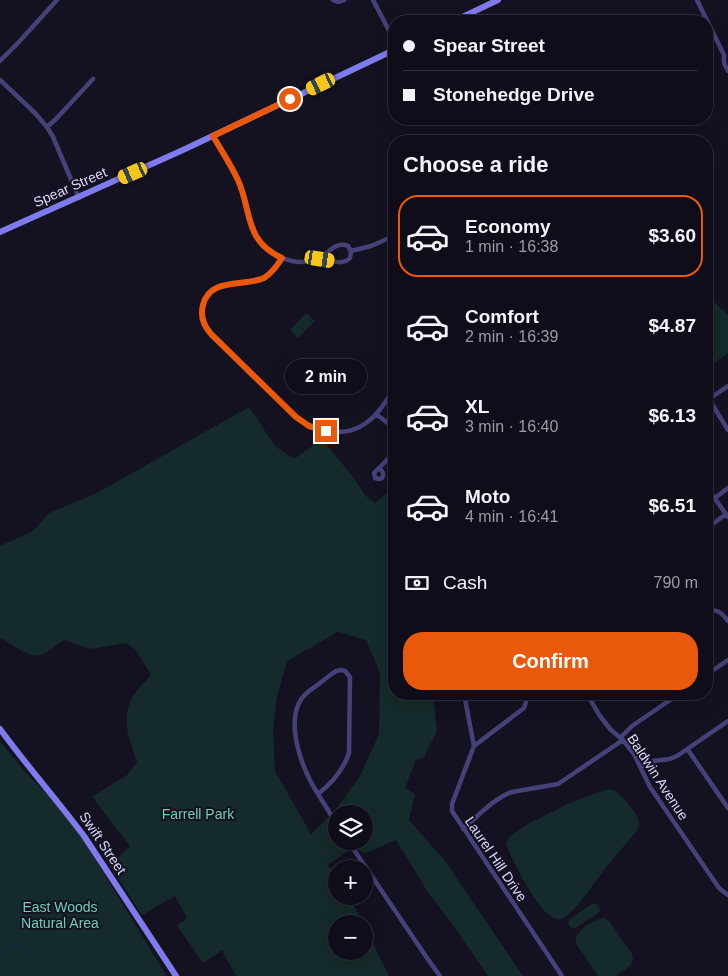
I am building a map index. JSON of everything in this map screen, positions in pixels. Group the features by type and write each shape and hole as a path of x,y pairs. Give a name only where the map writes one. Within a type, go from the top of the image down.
{"main road":[{"path":"467,15 498,0"},
{"name":"Spear Street","path":"0,232 79,198 388,53"},
{"name":"Swift Street","path":"0,729 84,836 176,976"}],"street":[{"path":"0,61 57,0"},
{"path":"333,0 338,2 344,0"},
{"path":"374,0 388,28"},
{"path":"697,0 705,15"},
{"path":"713,29 727,55 724,63 728,71"},
{"path":"47,127 93,78"},
{"path":"0,80 47,127 79,198"},
{"path":"213,136 239,182 254,233 266,248 282,258 300,262 320,259 345,262 350,258 351,251 348,246 340,244 320,259"},
{"path":"351,251 371,246 388,239"},
{"path":"282,258 265,277 258,280 222,286 212,291 206,298 202,309 202,318 207,329 296,417 304,424 313,428 326,431 348,431 362,426 376,414 388,398"},
{"path":"713,396 728,386"},
{"path":"713,408 728,430"},
{"path":"376,414 388,424"},
{"path":"379,468 388,459"},
{"path":"715,498 728,488"},
{"path":"713,495 727,516 713,524"},
{"path":"713,610 720,612 728,621"},
{"path":"713,670 728,660"},
{"path":"318,794 341,771 349,753 351,685 350,677 345,671 341,670 336,671 310,690 297,706 295,715 296,740 303,767 308,778 328,810"},
{"path":"465,700 474,746 524,708 526,700"},
{"name":"Baldwin Avenue","path":"591,700 603,720 611,730 622,738 634,754 650,787 716,885 728,895"},
{"path":"463,830 481,813 512,792 558,784 622,738 641,720 670,700"},
{"path":"641,767 653,761 674,758 728,721"},
{"name":"Laurel Hill Drive","path":"474,746 451,809 463,830 562,976"},
{"path":"688,750 728,808"},
{"path":"354,850 440,976"}],"green space":[{"path":"713,301 728,315 728,353 713,363"},
{"path":"306,313 315,321 298,338 290,330"},
{"name":"Farrell Park","path":"249,407 275,446 294,459 322,439 366,496 375,503 388,493 388,700 434,700 437,731 424,757 416,760 405,788 415,794 409,820 445,861 523,976 488,976 427,891 396,840 373,850 373,805 339,805 360,776 379,734 380,673 366,640 338,632 287,661 277,697 273,729 275,771 311,834 328,818 328,850 350,850 335,860 328,860 328,905 354,905 359,915 328,915 328,960 373,960 373,943 389,976 236,976 222,950 203,963 177,926 187,918 175,896 142,915 110,866 130,846 92,797 127,775 137,762 128,731 128,708 137,690 151,675 136,650 126,643 91,649 64,640 46,653 35,655 25,652 0,638 0,546 33,531 49,513 97,493"},
{"name":"East Woods Natural Area","path":"0,741 27,774 55,802 82,838 167,976 0,976"},
{"path":"608,789 614,790 624,799 636,814 640,824 637,831 610,862 575,908 565,917 558,919 543,910 535,900 506,845 509,837 528,824 572,802"},
{"path":"354,850 372,850 365,853"},
{"path":"593,903 601,911 575,928 571,928 568,924 569,920"},
{"path":"604,918 609,921 632,954 633,960 630,966 615,976 598,976 575,939 587,925"}],"waterway":[{"path":"0,953 15,945 33,952 54,976"}],"route":[{"path":"290,99 213,136 239,182 254,233 266,248 282,258 278,265 265,277 214,289 204,300 202,315 204,324 211,334 296,417 304,424 326,431"}]}
